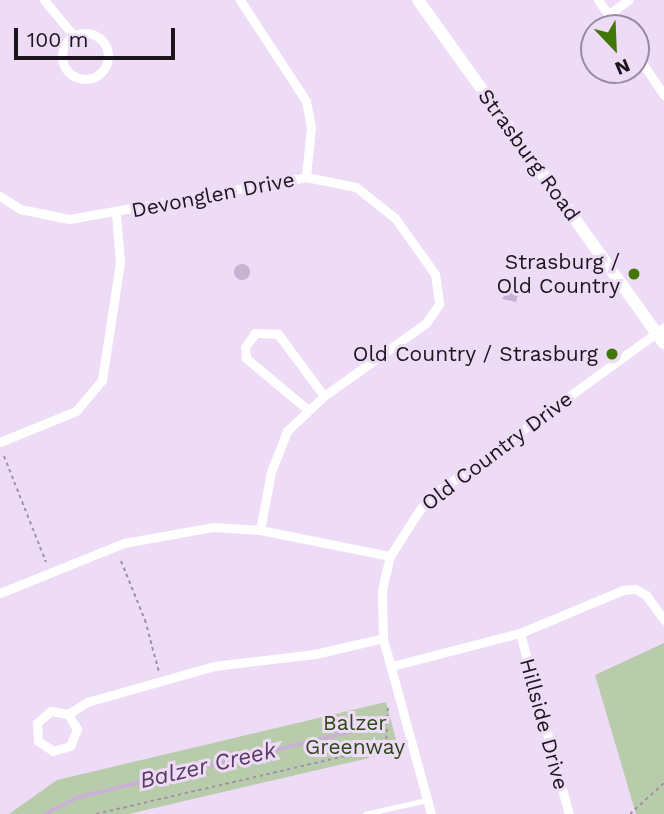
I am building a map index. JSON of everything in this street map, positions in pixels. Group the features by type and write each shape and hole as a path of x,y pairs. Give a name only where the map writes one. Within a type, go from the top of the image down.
{"street":[{"path":"44,0 74,36"},
{"path":"240,0 306,101 310,127 306,177"},
{"name":"Strasburg Road","path":"418,0 661,334"},
{"path":"598,0 608,14 628,0"},
{"path":"94,35 105,44 106,65 96,76 74,76 64,64 64,49 74,36 94,35"},
{"path":"650,74 664,95"},
{"name":"Devonglen Drive","path":"0,196 48,218 116,214 306,177 356,187 378,201 435,274 439,288 439,304 426,323 307,409 287,431 271,472 260,530"},
{"path":"0,442 76,411 102,380 120,262 116,214"},
{"path":"307,409 246,358 245,347 255,332 278,334 324,396"},
{"name":"Old Country Drive","path":"431,814 383,638 382,590 390,556 420,509 440,490 661,334"},
{"path":"0,593 124,543 168,532 213,527 260,530 390,556"},
{"path":"392,666 520,633 623,590 635,589 646,596 664,621"},
{"name":"Hillside Drive","path":"520,633 569,814"},
{"path":"68,714 77,729 70,746 53,751 38,741 37,723 51,710 68,714 87,702 214,666 315,654 383,638"}],"lane":[{"path":"365,814 427,800"}],"path":[{"path":"4,456 51,573"},
{"path":"121,561 145,620 162,681"},
{"path":"386,747 388,705"},
{"path":"96,814 412,741"},
{"path":"630,814 664,783"}],"green space":[{"path":"664,643 664,814 636,814 595,675"},
{"name":"Balzer Greenway","path":"386,702 399,751 129,814 9,814 57,780"}],"shaded area":[{"path":"242,264 248,266 248,278 242,280 236,278 234,272 236,266"},
{"path":"511,286 519,290 516,302 502,299"}],"waterway":[{"name":"Balzer Creek","path":"45,814 79,797 375,726"}],"place":[{"name":"Strasburg / Old Country","path":"634,274"},
{"name":"Old Country / Strasburg","path":"612,354"}]}
